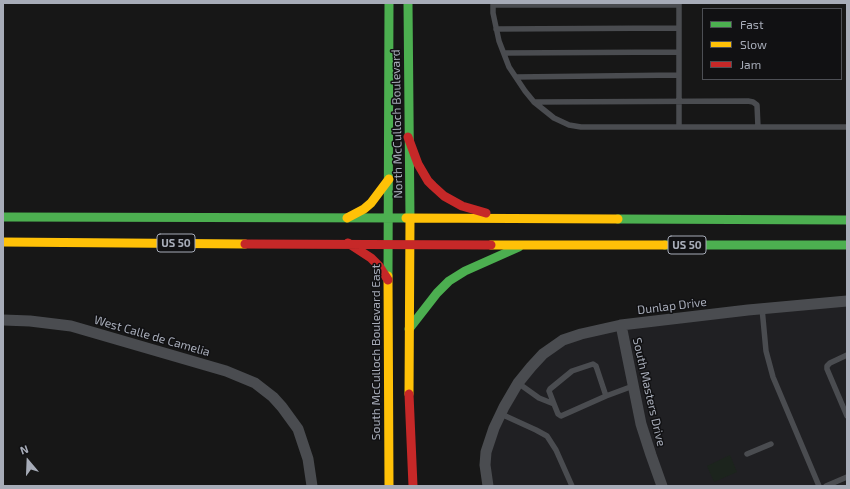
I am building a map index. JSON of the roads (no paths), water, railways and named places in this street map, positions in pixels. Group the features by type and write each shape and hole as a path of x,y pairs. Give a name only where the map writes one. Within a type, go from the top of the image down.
{"main road":[{"name":"North McCulloch Boulevard","path":"388,3 389,218"},
{"name":"North McCulloch Boulevard","path":"408,3 409,244"},
{"path":"408,137 414,155 423,173 428,181 444,196 473,210 511,219"},
{"path":"347,218 364,209 371,203 389,180"},
{"name":"US 50","path":"3,217 847,220"},
{"name":"South McCulloch Boulevard East","path":"389,218 389,486"},
{"name":"US 50","path":"3,242 847,245"},
{"path":"348,243 371,258 379,266 388,280"},
{"path":"409,244 408,406 413,486"},
{"path":"409,329 437,293 449,281 465,271 527,244"}],"street":[{"name":"Dunlap Drive","path":"488,486 485,465 486,452 491,435 501,414 518,383 536,361 564,340 581,334 621,325 762,308 847,301"},
{"name":"West Calle de Camelia","path":"3,320 30,321 71,326 242,377 264,389 282,407 298,429 308,459 312,486"},
{"name":"South Masters Drive","path":"621,325 644,434 662,486"}],"lane":[{"path":"678,127 679,4 493,4 496,29 509,67 534,102 554,118 569,125 581,127 678,127 847,127"},
{"path":"496,29 679,28"},
{"path":"504,53 679,52"},
{"path":"516,77 679,75"},
{"path":"534,102 679,100 748,101 757,105 758,127"},
{"path":"762,308 766,351 773,377 819,486"},
{"path":"847,355 827,366 847,416"},
{"path":"606,396 596,366 593,364 572,371 550,388 549,391 558,414 561,416 633,386"},
{"path":"518,383 539,398 554,404"},
{"path":"501,414 547,436 556,450 572,486"},
{"path":"747,454 771,444"},
{"path":"826,486 847,477"}]}
